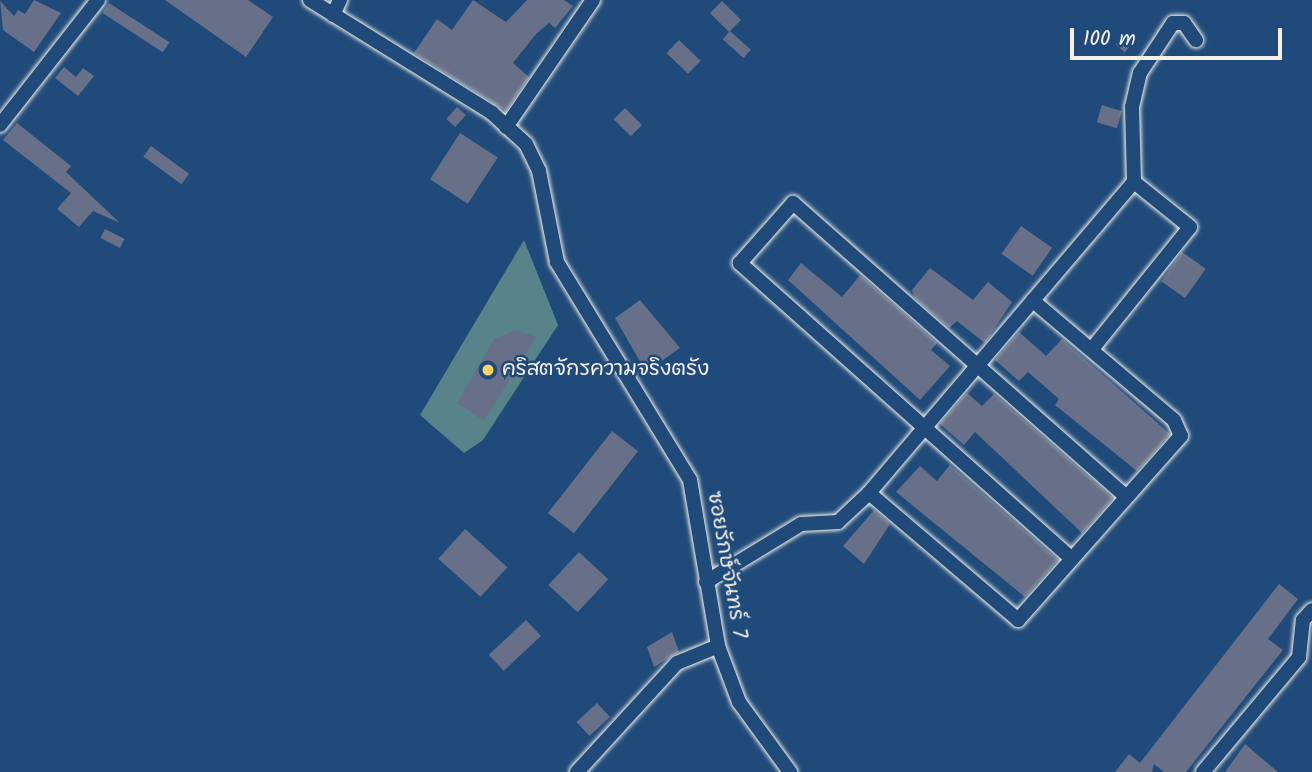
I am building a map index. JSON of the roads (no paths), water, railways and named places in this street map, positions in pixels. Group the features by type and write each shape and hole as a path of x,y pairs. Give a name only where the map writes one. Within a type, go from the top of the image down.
{"street":[{"path":"2,118 98,0"},
{"name":"ซอยรักษ์จันทร์ 7","path":"310,0 506,127 526,144 539,171 556,262 690,480 718,646 739,702 790,772"},
{"path":"333,15 340,0"},
{"path":"506,127 593,0"},
{"path":"706,582 801,524 838,522 869,493 980,367 1134,182 1131,131 1140,74 1173,23 1184,23 1196,40"},
{"path":"1092,349 1190,227 1134,182"},
{"path":"1072,559 740,263 793,203 1126,497"},
{"path":"869,493 1018,620 1181,436 1179,427 1092,349 1033,301"},
{"path":"1203,772 1299,657 1303,620 1312,610"},
{"path":"577,772 677,663 718,646"}],"place":[{"name":"คริสตจักรความจริงตรัง","path":"488,370"}]}
